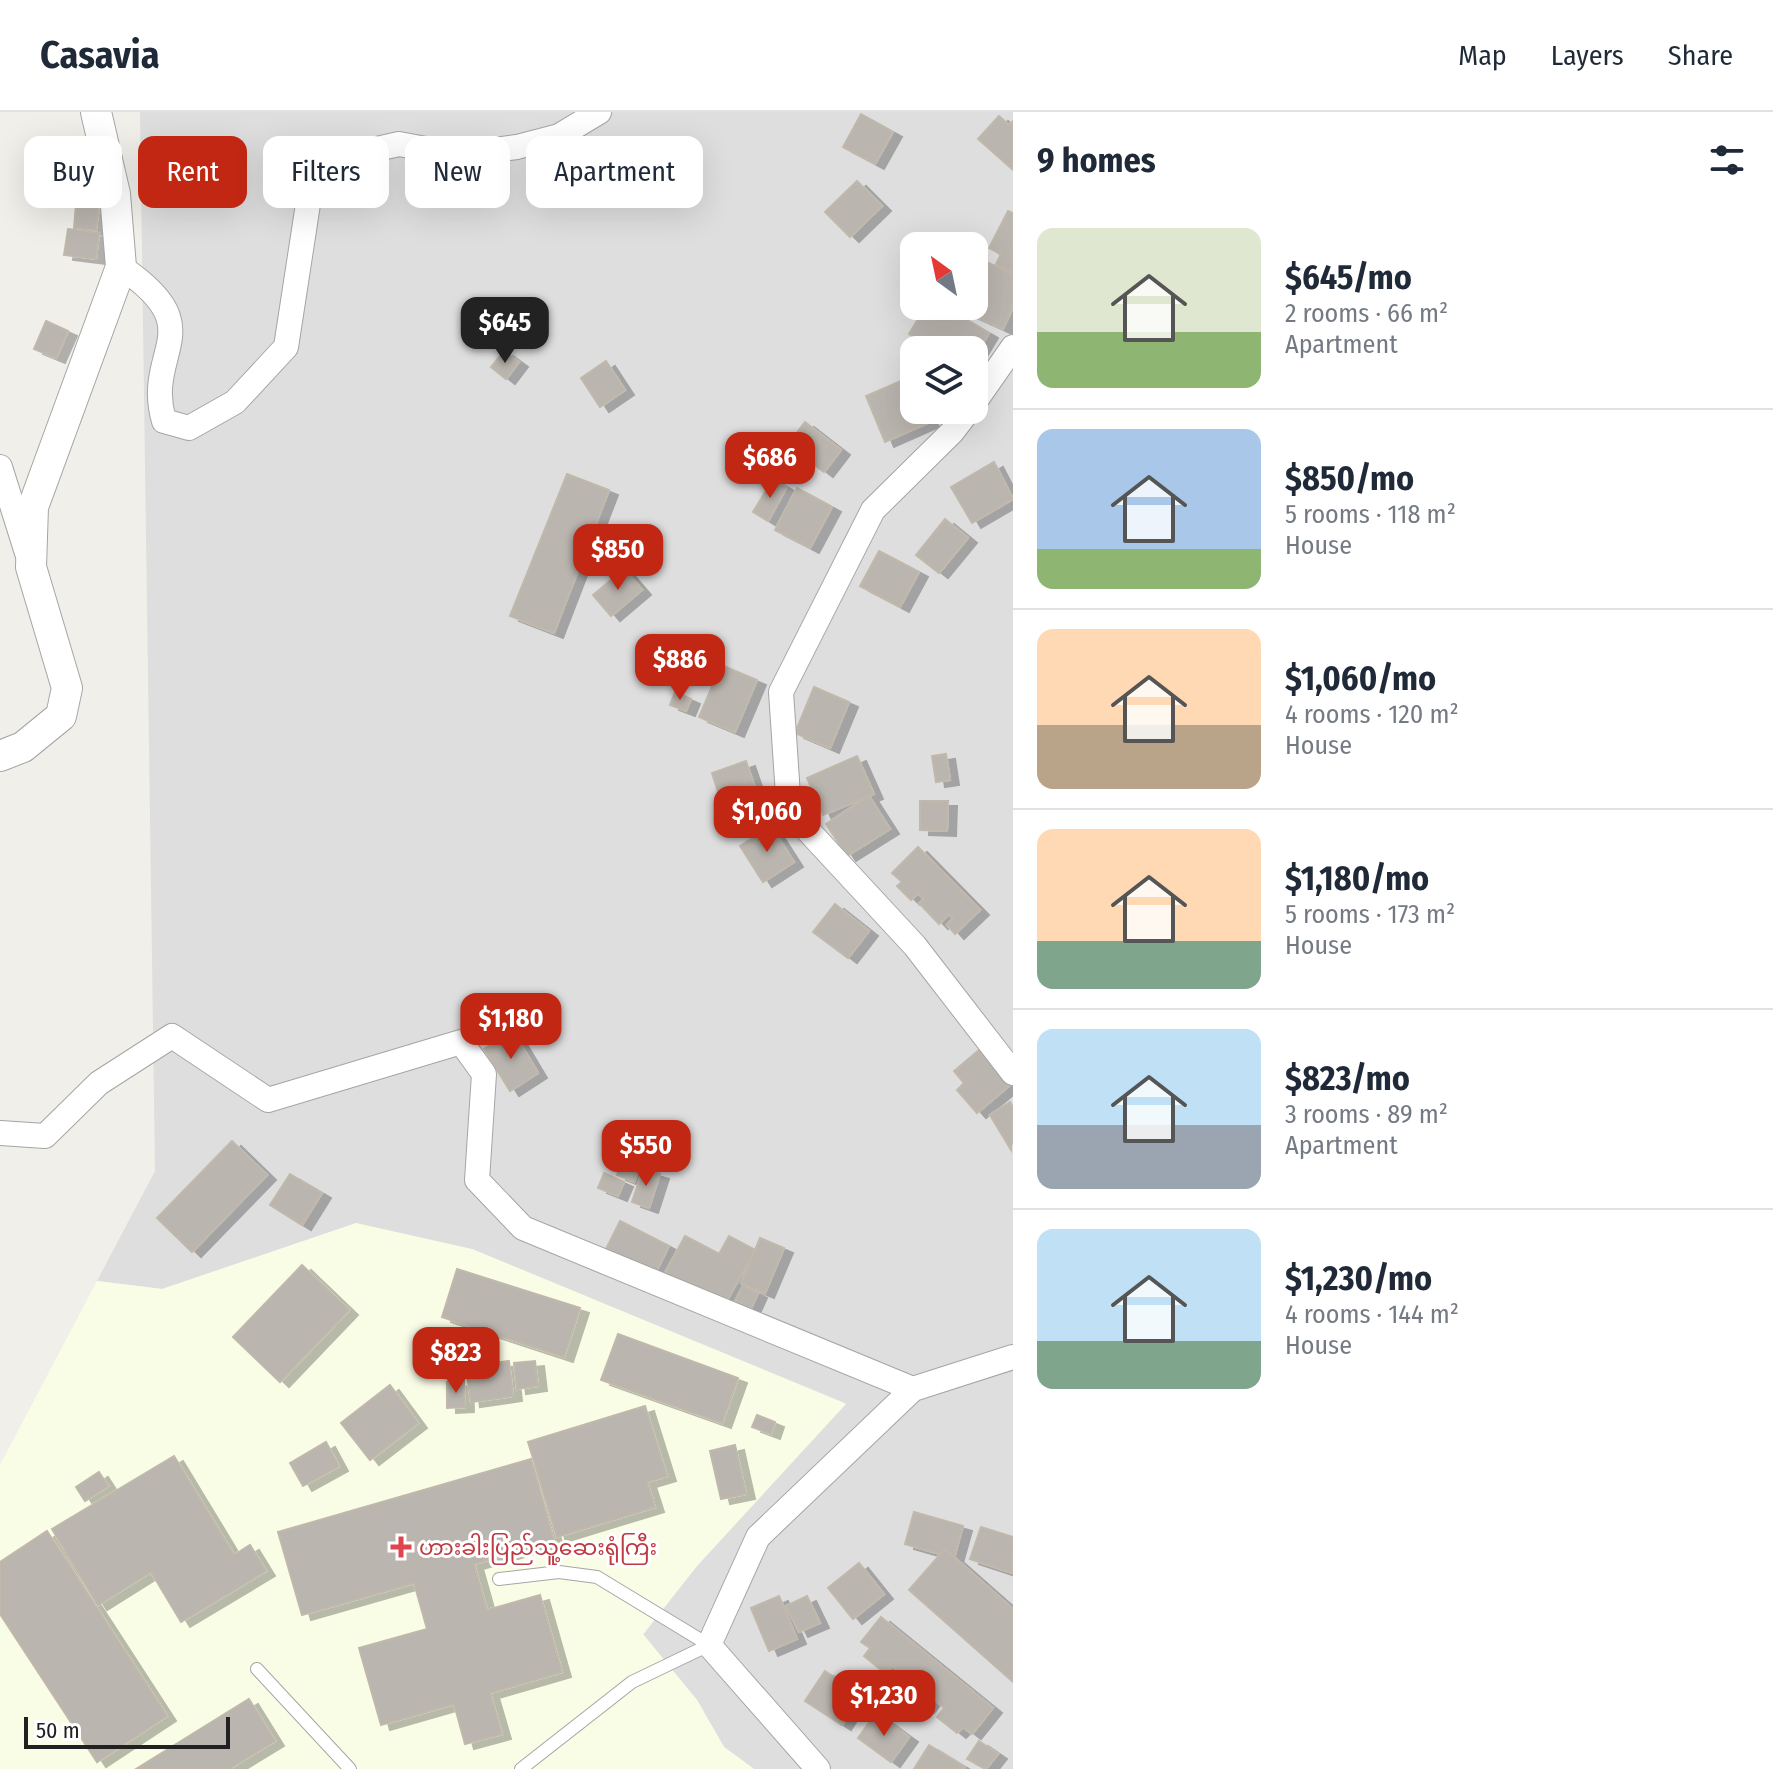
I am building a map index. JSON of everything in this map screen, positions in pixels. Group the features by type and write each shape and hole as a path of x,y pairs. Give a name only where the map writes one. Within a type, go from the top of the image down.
{"street":[{"path":"31,567 33,507 121,267 115,194 96,112"},
{"path":"121,267 146,284 166,307 172,342 159,404 164,421 189,428 235,402 286,347 308,204 319,174 346,156 399,144 458,155 517,147 559,136 599,112"},
{"path":"988,383 1013,347"},
{"path":"958,424 873,510 781,692 789,810 915,946 1013,1073"},
{"path":"0,467 67,688 61,716 12,751"},
{"path":"0,1133 45,1136 99,1083 172,1036 268,1100 461,1042 484,1074 477,1180 523,1228 913,1389"},
{"path":"818,1769 709,1645 758,1537 913,1389 1013,1357"}],"lane":[{"path":"499,1579 559,1572 597,1577 709,1645"},
{"path":"521,1769 632,1682 709,1645"},
{"path":"257,1669 350,1769"}],"shaded area":[{"path":"140,112 1013,112 1013,1769 754,1769 724,1747 697,1700 643,1635 697,1566 845,1403 472,1249 258,1259 162,1289 97,1281 155,1171 141,208 247,208 247,136 140,136"},
{"path":"356,1223 472,1249 846,1404 697,1566 643,1634 697,1700 724,1747 754,1769 0,1769 0,1465 97,1281 162,1289"}],"building":[{"path":"861,114 893,132 875,164 843,147"},
{"path":"999,116 1009,125 1013,121 1013,170 978,139"},
{"path":"857,181 882,206 850,237 825,212"},
{"path":"76,208 99,208 96,230 74,228"},
{"path":"1008,211 1013,213 1013,273 996,264 1001,254 989,248"},
{"path":"68,229 99,233 96,259 64,255"},
{"path":"988,263 1013,274 1013,307 1003,329 983,320 988,320"},
{"path":"918,320 967,320 989,333 987,336 909,334"},
{"path":"46,321 68,331 56,358 34,349"},
{"path":"504,351 519,362 506,379 491,367"},
{"path":"606,361 625,390 600,407 581,378"},
{"path":"900,381 900,424 926,424 885,442 866,396"},
{"path":"805,422 841,450 824,472 788,444"},
{"path":"994,462 1013,499 972,523 951,487"},
{"path":"567,474 609,490 554,633 510,616"},
{"path":"773,479 787,487 768,521 753,512"},
{"path":"797,488 832,507 810,548 775,530"},
{"path":"945,519 968,538 939,573 916,555"},
{"path":"879,551 919,572 900,607 860,586"},
{"path":"624,569 642,590 611,616 593,595"},
{"path":"721,665 757,680 735,732 699,717"},
{"path":"814,687 849,702 830,748 795,733"},
{"path":"675,692 691,699 686,711 670,705"},
{"path":"946,754 950,780 936,782 932,756"},
{"path":"857,756 874,794 823,815 807,778"},
{"path":"746,761 764,814 729,826 712,773"},
{"path":"869,796 890,829 847,856 826,824"},
{"path":"920,801 948,801 947,831 920,830"},
{"path":"771,826 794,862 763,882 740,846"},
{"path":"918,847 980,910 955,934 947,925 953,918 949,914 939,924 919,903 924,899 918,893 911,900 897,886 902,882 892,873"},
{"path":"835,904 869,931 848,958 813,932"},
{"path":"513,1031 538,1073 510,1091 484,1049"},
{"path":"979,1050 1009,1086 977,1113 957,1090 964,1083 954,1071"},
{"path":"1010,1102 1013,1107 1011,1150 990,1115"},
{"path":"232,1141 267,1175 192,1252 157,1218"},
{"path":"623,1160 640,1167 634,1182 617,1175"},
{"path":"643,1169 660,1174 649,1208 632,1202"},
{"path":"604,1173 624,1182 618,1196 598,1188"},
{"path":"290,1174 322,1193 302,1225 270,1205"},
{"path":"620,1221 669,1246 649,1286 600,1261"},
{"path":"685,1236 719,1254 729,1236 755,1250 720,1313 661,1280"},
{"path":"760,1238 784,1248 765,1293 741,1283"},
{"path":"302,1265 349,1310 280,1382 233,1337"},
{"path":"457,1269 580,1308 564,1357 442,1317"},
{"path":"743,1286 758,1293 749,1313 733,1305"},
{"path":"618,1334 738,1378 722,1423 601,1380"},
{"path":"509,1361 513,1396 471,1402 466,1367"},
{"path":"535,1361 538,1386 517,1389 514,1363"},
{"path":"464,1381 465,1407 447,1408 447,1382"},
{"path":"390,1385 418,1423 370,1460 341,1423"},
{"path":"645,1406 667,1476 647,1482 655,1507 557,1537 528,1442"},
{"path":"757,1415 775,1422 771,1434 752,1427"},
{"path":"326,1442 339,1466 303,1486 290,1463"},
{"path":"735,1445 746,1494 721,1499 710,1451"},
{"path":"174,1456 234,1555 250,1545 266,1571 181,1622 151,1572 98,1605 52,1529"},
{"path":"531,1459 554,1541 474,1564 487,1610 540,1595 562,1672 490,1693 502,1734 465,1744 454,1704 381,1725 359,1648 427,1629 414,1583 302,1615 278,1532"},
{"path":"99,1472 108,1486 85,1501 76,1487"},
{"path":"914,1512 963,1526 954,1558 905,1544"},
{"path":"981,1527 1013,1537 1012,1573 970,1559"},
{"path":"47,1531 167,1716 97,1762 0,1614 0,1562"},
{"path":"945,1549 1013,1609 1013,1682 909,1590"},
{"path":"859,1563 884,1594 853,1619 828,1588"},
{"path":"779,1596 797,1639 769,1651 751,1608"},
{"path":"807,1596 820,1623 799,1632 786,1606"},
{"path":"881,1617 993,1708 972,1734 963,1727 957,1733 937,1717 944,1708 933,1698 925,1708 913,1698 919,1690 914,1686 909,1693 897,1683 904,1675 892,1666 886,1674 864,1656 870,1648 861,1642"},
{"path":"825,1671 861,1695 842,1725 805,1701"},
{"path":"875,1682 892,1694 881,1711 863,1699"},
{"path":"249,1699 275,1741 229,1769 136,1769"},
{"path":"876,1713 909,1737 891,1762 858,1738"},
{"path":"979,1741 998,1754 986,1769 967,1759"},
{"path":"929,1745 965,1767 964,1769 914,1769"}],"place":[{"name":"ဟားခါးပြည်သူ့ဆေးရုံကြီး","path":"401,1547"}]}
